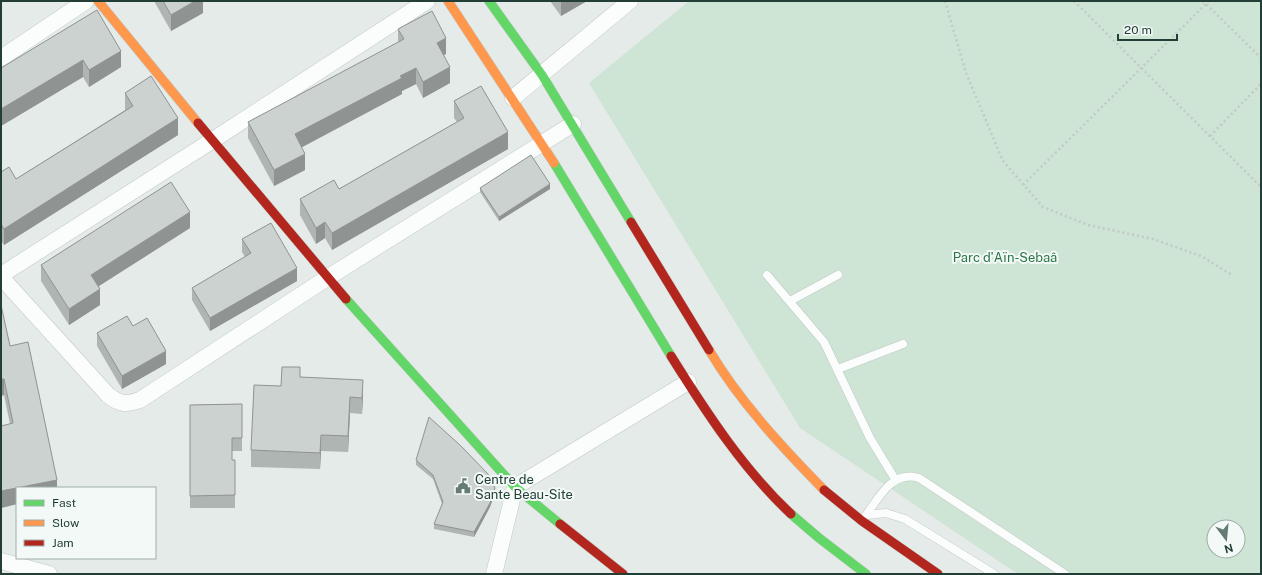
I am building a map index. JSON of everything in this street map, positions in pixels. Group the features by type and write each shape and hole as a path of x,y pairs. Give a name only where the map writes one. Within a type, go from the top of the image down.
{"street":[{"path":"1,58 86,1"},
{"path":"98,1 326,278 515,487 622,574"},
{"path":"427,1 1,276 108,395 117,402 127,404 140,400 326,278 572,124"},
{"path":"448,1 543,142 688,382 723,432 775,498 805,527 866,574"},
{"path":"489,1 542,75 720,369 782,447 830,496 864,518 938,574"},
{"path":"513,98 630,1"},
{"path":"494,574 515,487 688,382"},
{"path":"1,561 49,574"}],"lane":[{"path":"790,301 838,274"},
{"path":"767,275 824,342 870,438 895,479"},
{"path":"838,369 902,344"},
{"path":"864,518 889,484 895,479 911,475 919,478 1065,574"},
{"path":"864,518 886,513 905,519 994,574"}],"path":[{"path":"944,1 966,73 1003,161 1043,207 1088,225 1153,239 1201,256 1232,275"},
{"path":"1074,1 1261,187"},
{"path":"1203,1 1261,58"},
{"path":"1023,185 1209,1"},
{"path":"1210,136 1261,84"}],"green space":[{"name":"Parc d'Aïn-Sebaâ","path":"689,1 1261,1 1261,574 1018,574 800,428 589,83"}],"building":[{"path":"163,1 195,1 171,15"},
{"path":"97,10 121,51 89,70 83,60 1,109 1,68"},
{"path":"432,11 446,38 437,43 450,67 423,82 416,68 400,76 402,78 295,134 305,154 274,170 248,122 404,39 398,29"},
{"path":"151,76 178,118 4,229 1,224 1,172 9,167 16,179 133,106 125,93"},
{"path":"481,86 508,132 332,233 325,222 316,228 300,199 334,180 339,189 464,118 454,101"},
{"path":"531,155 550,184 499,217 480,188"},
{"path":"171,182 190,212 91,275 100,289 69,309 41,265"},
{"path":"271,223 297,268 210,318 192,288 251,253 242,239"},
{"path":"1,305 10,346 28,342 57,480 1,491 1,426 13,423 4,379 1,379"},
{"path":"127,316 133,326 147,318 166,351 122,376 97,333"},
{"path":"282,367 300,367 300,377 363,380 362,398 350,397 348,436 321,435 320,453 251,450 254,385 281,386"},
{"path":"242,404 242,438 232,438 232,460 235,460 235,495 190,496 190,405"},
{"name":"Centre de Sante Beau-Site","path":"429,417 461,446 488,474 495,488 490,503 474,532 434,524 443,502 433,475 416,460"}],"traffic: fast":[{"path":"489,1 542,75 631,222"},
{"path":"554,163 671,356"},
{"path":"346,299 515,487 560,524"},
{"path":"791,514 819,538 866,574"}],"traffic: slow":[{"path":"98,1 198,123"},
{"path":"448,1 554,163"},
{"path":"709,350 734,388 748,406 777,441 824,490"}],"traffic: jam":[{"path":"198,123 346,299"},
{"path":"631,222 709,350"},
{"path":"671,356 712,419 741,459 773,497 791,514"},
{"path":"824,490 862,521 938,574"},
{"path":"560,524 623,574"}],"place":[{"name":"Centre de Sante Beau-Site","path":"463,486"}]}
